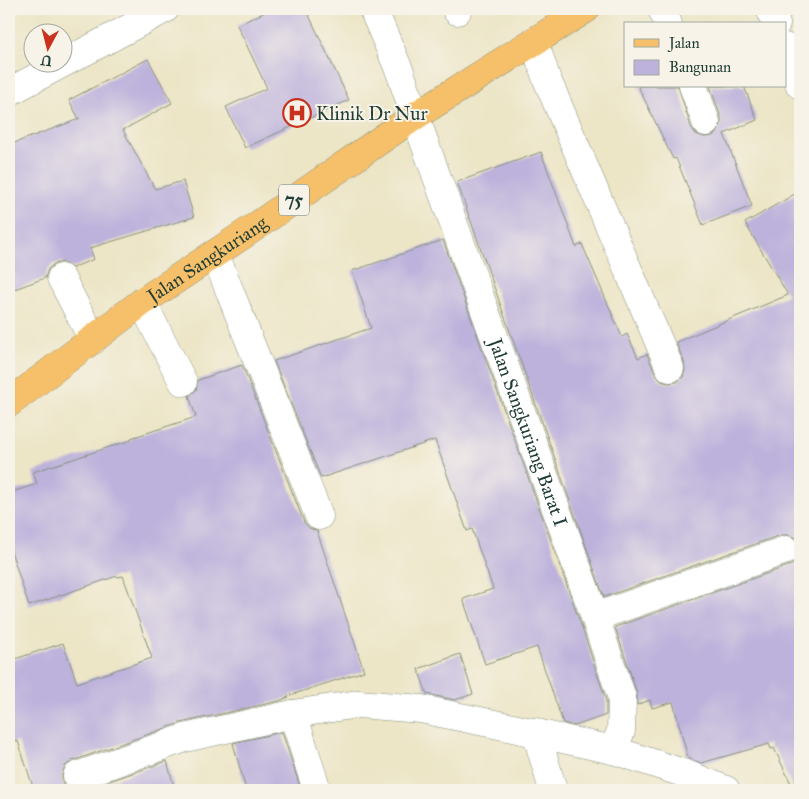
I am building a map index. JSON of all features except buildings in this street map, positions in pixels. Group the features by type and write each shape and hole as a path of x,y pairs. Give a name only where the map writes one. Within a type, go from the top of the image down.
{"main road":[{"name":"Jalan Sangkuriang","path":"9,403 142,302 415,116 586,9"}],"street":[{"path":"9,92 165,9"},
{"name":"Jalan Sangkuriang Barat I","path":"373,9 400,72 622,698 620,730 613,750"},
{"path":"662,9 667,22"},
{"path":"770,9 775,22"},
{"path":"534,41 546,77 670,368"},
{"path":"786,50 800,85"},
{"path":"693,88 706,122"},
{"path":"214,254 319,516"},
{"path":"61,278 93,340"},
{"path":"142,302 183,382"},
{"path":"595,618 786,550"},
{"path":"77,776 185,738 292,714 358,704 421,710 536,732 613,750 686,774 726,790"},
{"path":"292,714 317,790"},
{"path":"536,732 554,790"}],"place":[{"name":"Klinik Dr Nur","path":"297,113"}]}
